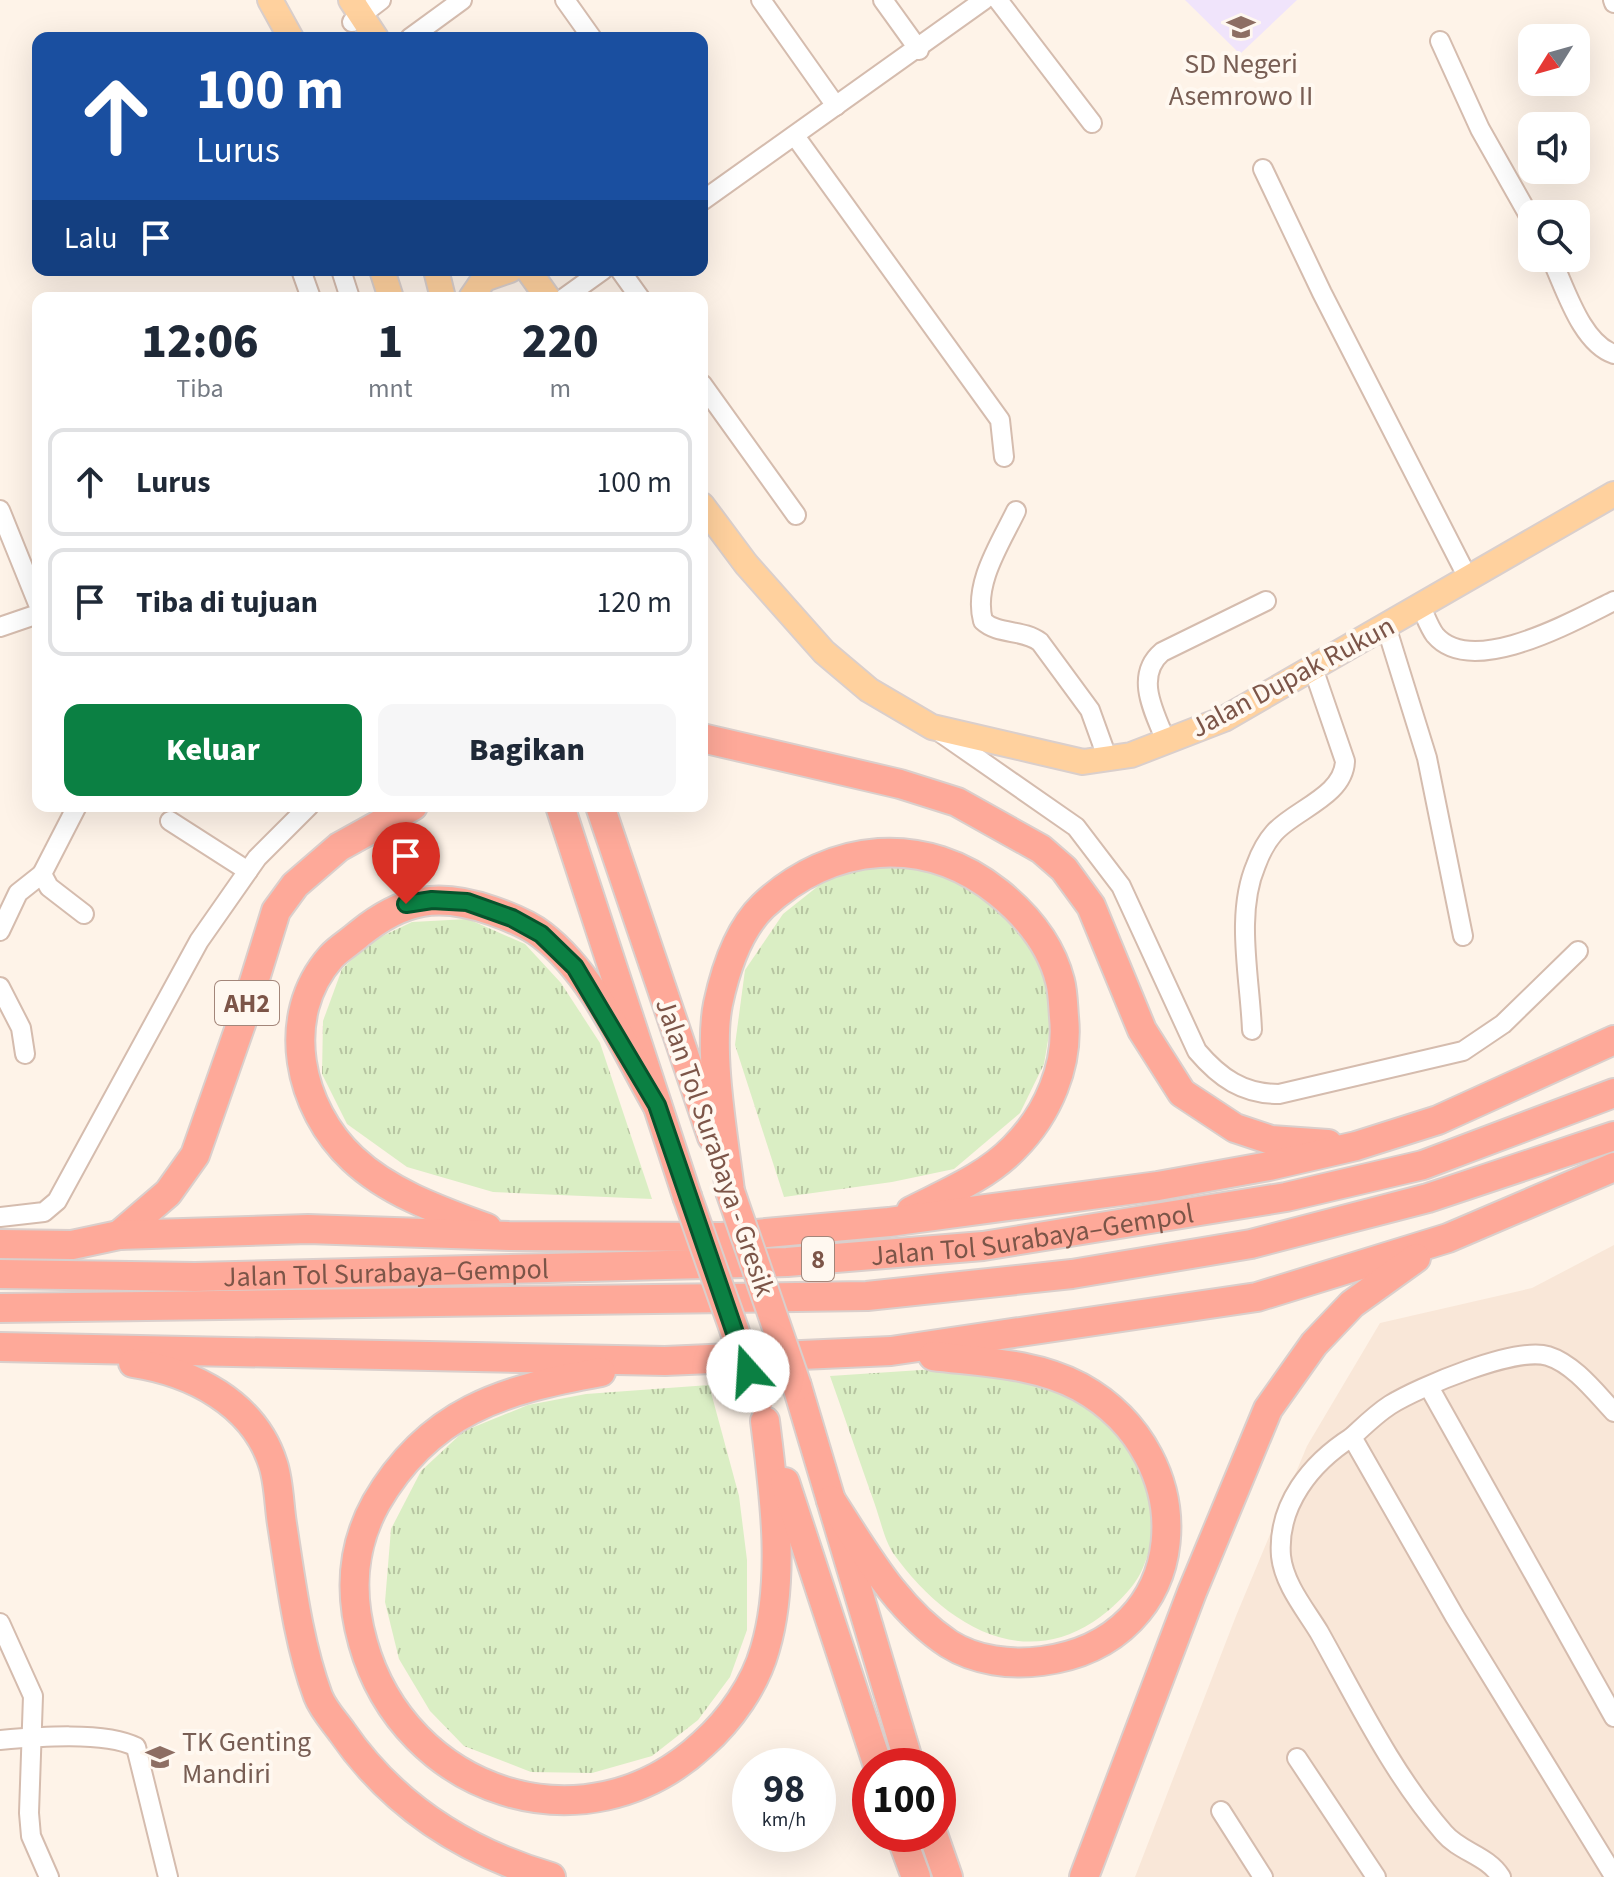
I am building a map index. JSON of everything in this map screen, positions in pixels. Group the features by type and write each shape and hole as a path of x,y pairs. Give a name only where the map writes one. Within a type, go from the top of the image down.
{"highway":[{"path":"708,739 900,784 957,802 1041,849 1064,869 1091,906 1142,1030 1182,1093 1235,1128 1271,1140 1356,1146"},
{"name":"AH2","path":"119,1235 168,1193 195,1155 276,911 295,885 339,847 402,812"},
{"name":"Jalan Tol Surabaya - Gresik","path":"562,812 872,1748"},
{"name":"Jalan Tol Surabaya - Gresik","path":"602,812 797,1386 905,1748"},
{"path":"730,1191 717,1081 717,1007 734,951 762,908 813,868 872,852 929,855 976,875 1021,911 1046,946 1060,981 1066,1038 1057,1084 1014,1149 971,1181 889,1222"},
{"path":"509,1236 441,1211 383,1182 353,1160 315,1112 302,1070 303,1017 311,987 331,957 379,918 406,904 432,900 467,902 512,918 541,934 575,967 657,1105"},
{"path":"0,1244 72,1245 119,1235 308,1229 509,1236 722,1237 889,1222 1158,1186 1356,1146 1438,1120 1614,1040"},
{"name":"Jalan Tol Surabaya–Gempol","path":"0,1274 195,1277 740,1263 983,1246 1286,1197 1423,1165 1614,1093"},
{"name":"Jalan Tol Surabaya–Gempol","path":"0,1308 883,1295 1072,1274 1251,1244 1428,1198 1614,1136"},
{"path":"0,1348 665,1361 891,1351 1257,1297 1448,1238 1614,1167"},
{"path":"1084,1877 1192,1592 1268,1409 1314,1344 1352,1304 1448,1238"},
{"path":"0,1348 157,1366 197,1382 235,1405 252,1425 273,1463 294,1592 319,1699 366,1767 413,1811 482,1853 551,1877"},
{"path":"831,1500 914,1618 952,1646 993,1661 1053,1660 1095,1645 1119,1630 1139,1611 1160,1574 1167,1548 1163,1493 1145,1447 1106,1404 1078,1386 1023,1367 891,1351"},
{"path":"665,1361 547,1382 466,1409 421,1442 391,1478 366,1521 352,1569 356,1619 371,1671 393,1712 434,1753 476,1781 545,1802 597,1799 649,1782 688,1759 720,1729 746,1692 765,1649 767,1636 778,1525 762,1411"},
{"path":"907,1852 916,1877"},
{"path":"939,1852 948,1877"}],"main road":[{"path":"270,0 288,32"},
{"path":"354,15 370,32"},
{"path":"475,292 484,279 500,276"},
{"path":"525,276 542,292"},
{"name":"Jalan Dupak Rukun","path":"708,513 746,564 824,652 869,690 932,727 1083,762 1108,760 1224,719 1614,494"}],"street":[{"path":"354,15 381,0"},
{"path":"418,32 462,0"},
{"path":"565,0 588,32"},
{"path":"761,0 836,106"},
{"path":"883,0 919,50"},
{"path":"708,192 919,50 984,0"},
{"path":"998,0 1092,123"},
{"path":"1440,41 1480,129 1520,200"},
{"path":"795,136 1000,420 1004,457"},
{"path":"1263,169 1342,333 1469,580"},
{"path":"1558,272 1586,328 1602,349 1614,354"},
{"path":"572,292 595,276"},
{"path":"708,392 796,515"},
{"path":"0,510 32,584"},
{"path":"1016,511 983,583 978,604 983,621 993,627 1029,634 1040,642 1090,710 1108,760"},
{"path":"1166,741 1146,679 1152,661 1162,652 1266,601"},
{"path":"1421,607 1435,636 1465,650 1494,651 1553,631 1614,601"},
{"path":"0,627 32,616"},
{"path":"1386,626 1427,758 1463,936"},
{"path":"1252,1030 1245,894 1256,863 1275,832 1328,791 1345,770 1345,761 1313,668"},
{"path":"932,727 1076,827 1121,886 1197,1051 1215,1072 1238,1087 1260,1094 1279,1094 1463,1051 1503,1024 1578,951"},
{"path":"0,931 18,893 42,874 74,812"},
{"path":"0,1217 44,1212 57,1201 199,941 248,871 303,812"},
{"path":"170,821 248,871"},
{"path":"42,874 49,887 84,914"},
{"path":"0,987 21,1028 25,1054"},
{"path":"1501,1877 1485,1860 1455,1844 1420,1800 1357,1708 1285,1571 1282,1532 1296,1493 1310,1470 1391,1405 1429,1387 1516,1357 1546,1355 1564,1363 1614,1412"},
{"path":"1429,1387 1614,1717"},
{"path":"1352,1437 1455,1617 1614,1876"},
{"path":"0,1623 33,1696 31,1836 49,1877"},
{"path":"0,1740 32,1737 120,1741 136,1747 168,1877"},
{"path":"1297,1758 1376,1877"},
{"path":"1221,1811 1263,1877"}],"shaded area":[{"name":"SD Negeri Asemrowo II","path":"1185,0 1297,0 1240,54"},
{"path":"1614,1245 1614,1877 1135,1877 1236,1616 1307,1446 1380,1323 1532,1288"}],"green space":[{"path":"875,861 929,861 1016,919 1043,962 1052,1017 1044,1064 1020,1113 954,1169 892,1182 784,1197 735,1045 745,970 783,914 827,879"},
{"path":"468,919 525,944 561,983 600,1043 652,1199 493,1192 407,1167 347,1124 322,1074 323,1021 342,969 370,942 412,922"},
{"path":"936,1369 1016,1371 1058,1384 1086,1400 1111,1421 1131,1447 1145,1475 1152,1506 1152,1538 1142,1570 1133,1585 1114,1606 1093,1622 1064,1636 1036,1641 1008,1639 981,1631 956,1617 933,1598 893,1553 830,1376"},
{"path":"709,1385 739,1496 747,1560 747,1630 730,1677 698,1720 652,1756 592,1773 531,1772 464,1746 430,1711 399,1659 385,1602 391,1529 421,1471 464,1431 528,1405 586,1394"}],"place":[{"name":"SD Negeri Asemrowo II","path":"1241,27"},
{"name":"TK Genting Mandiri","path":"160,1757"}],"route":[{"path":"406,904 432,900 467,902 512,918 541,934 575,967 657,1105 748,1371"}]}
